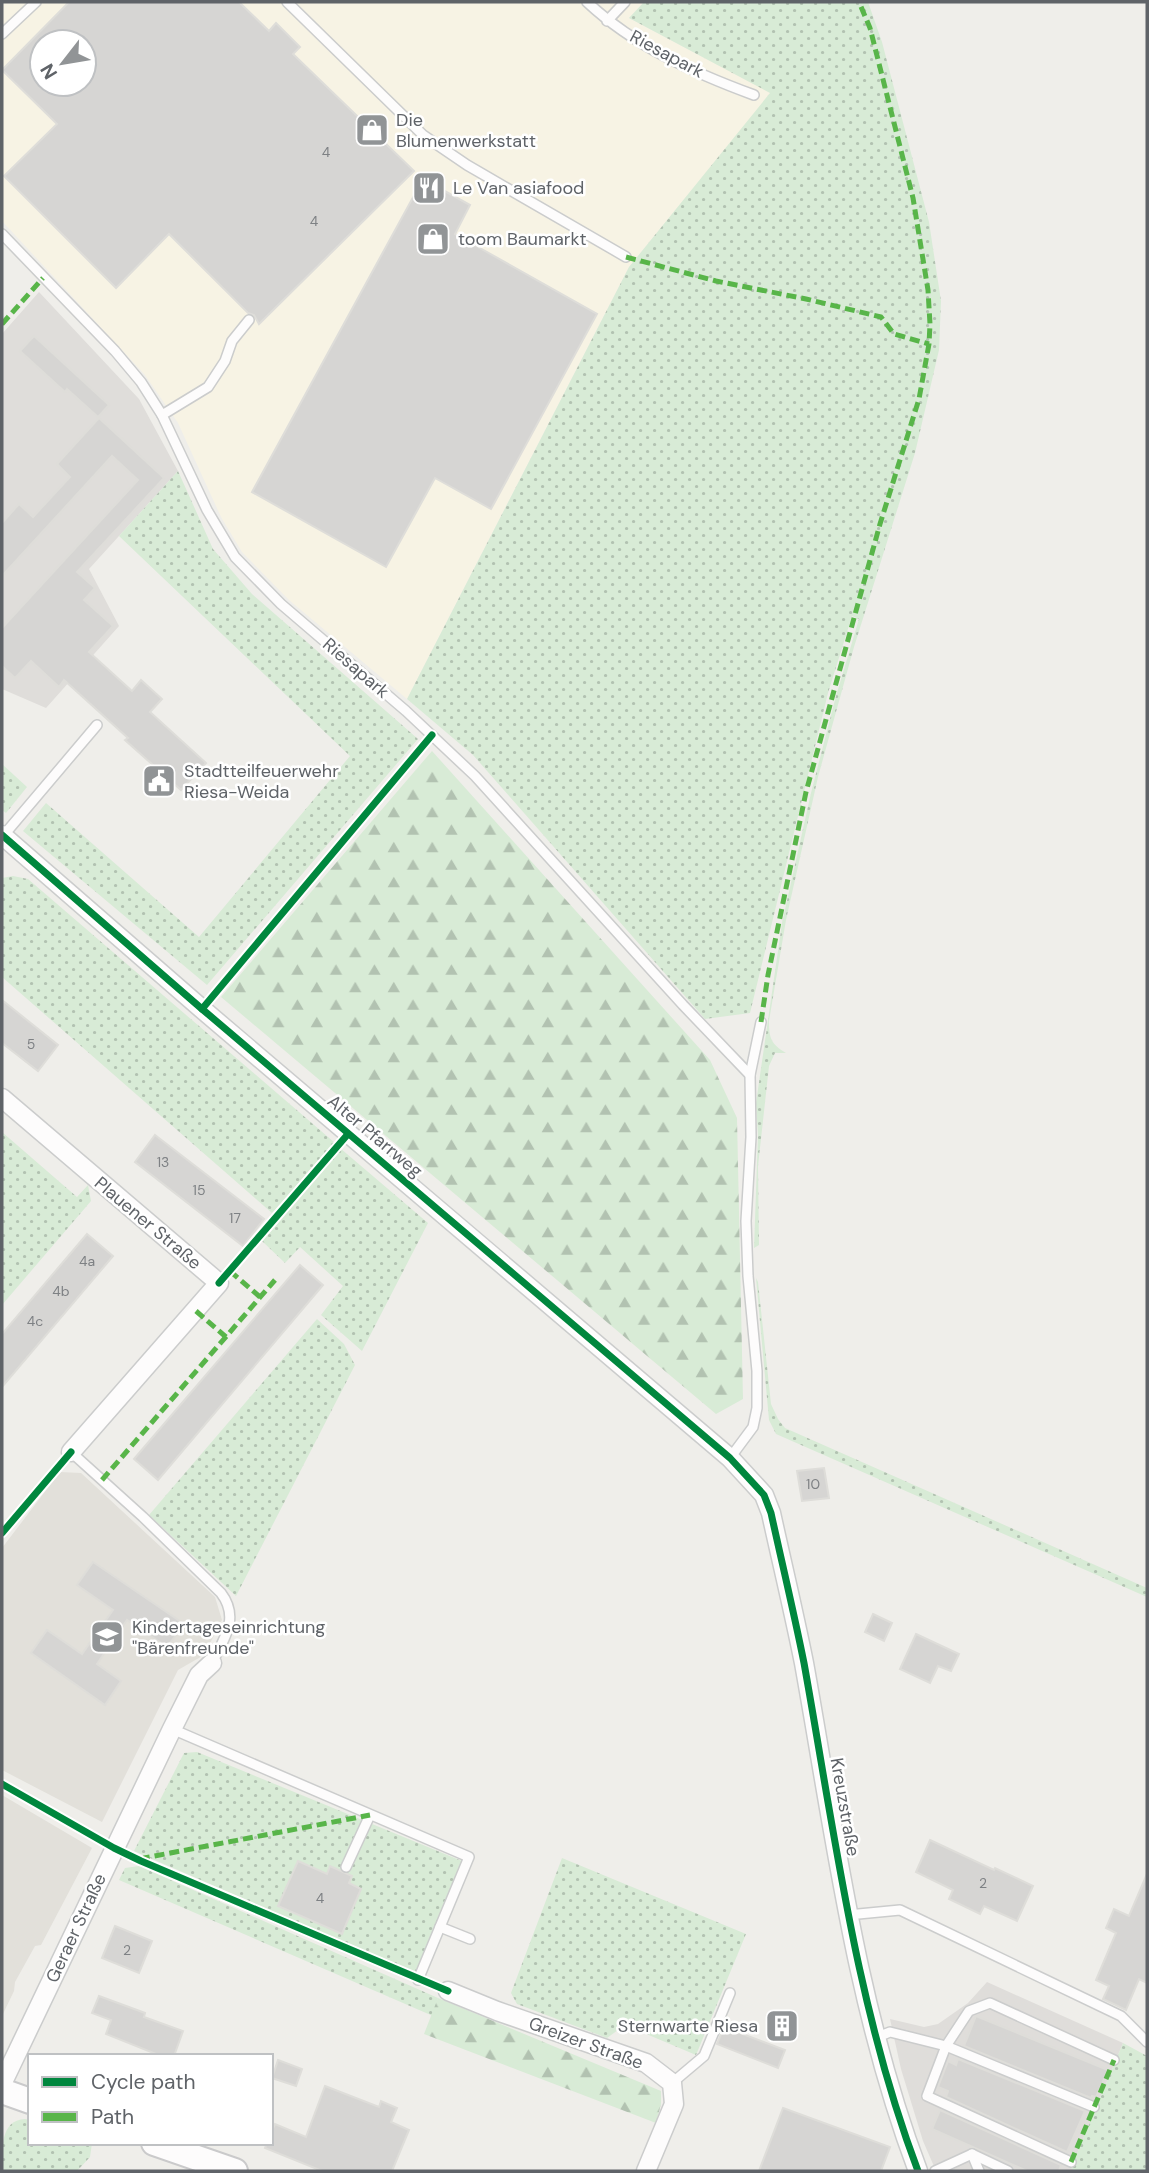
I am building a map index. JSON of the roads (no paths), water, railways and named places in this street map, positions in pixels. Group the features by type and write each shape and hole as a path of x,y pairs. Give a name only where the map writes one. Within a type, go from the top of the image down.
{"street":[{"name":"Alter Pfarrweg","path":"2,836 730,1458"},
{"name":"Plauener Straße","path":"2,1098 219,1283 71,1452"},
{"name":"Kreuzstraße","path":"730,1458 764,1495 771,1513 803,1661 848,1915 875,2038 892,2098 918,2171"},
{"name":"Geraer Straße","path":"2,2084 172,1729 199,1675 212,1663"},
{"name":"Greizer Straße","path":"448,1991 646,2063 672,2083"},
{"path":"646,2171 674,2104 672,2083"},
{"path":"2,2091 28,2100"},
{"path":"160,2145 235,2171"}],"lane":[{"path":"2,34 36,2"},
{"path":"287,2 423,135 487,176 626,257"},
{"name":"Riesapark","path":"587,2 607,21 648,47 691,69 754,95"},
{"path":"607,21 625,2"},
{"name":"Riesapark","path":"2,234 115,351 141,382 162,415 207,510 236,557 281,604 461,761 750,1075"},
{"path":"162,415 208,387 225,362 232,341 249,320"},
{"path":"2,836 97,725"},
{"path":"730,1458 752,1427 757,1408 757,1371 746,1221 751,1137 750,1075 761,1022"},
{"path":"71,1452 143,1517 229,1604 230,1625 212,1663"},
{"path":"172,1729 469,1857 418,1980"},
{"path":"346,1867 370,1815"},
{"path":"848,1915 900,1910 1121,2016 1147,2042"},
{"path":"440,1927 470,1940"},
{"path":"672,2083 704,2056 730,1993"},
{"path":"1071,2162 927,2096 946,2046 969,2011 990,2003 1114,2060"},
{"path":"875,2038 890,2032 946,2046 1094,2107"},
{"path":"935,2171 972,2154 1008,2171"},
{"path":"972,2154 979,2171"}],"place":[{"name":"Die Blumenwerkstatt","path":"372,130"},
{"name":"Le Van asiafood","path":"429,188"},
{"name":"toom Baumarkt","path":"433,239"},
{"name":"Stadtteilfeuerwehr Riesa-Weida","path":"159,781"},
{"name":"Kindertageseinrichtung \"Bärenfreunde\"","path":"107,1637"},
{"name":"Sternwarte Riesa","path":"782,2026"}]}
